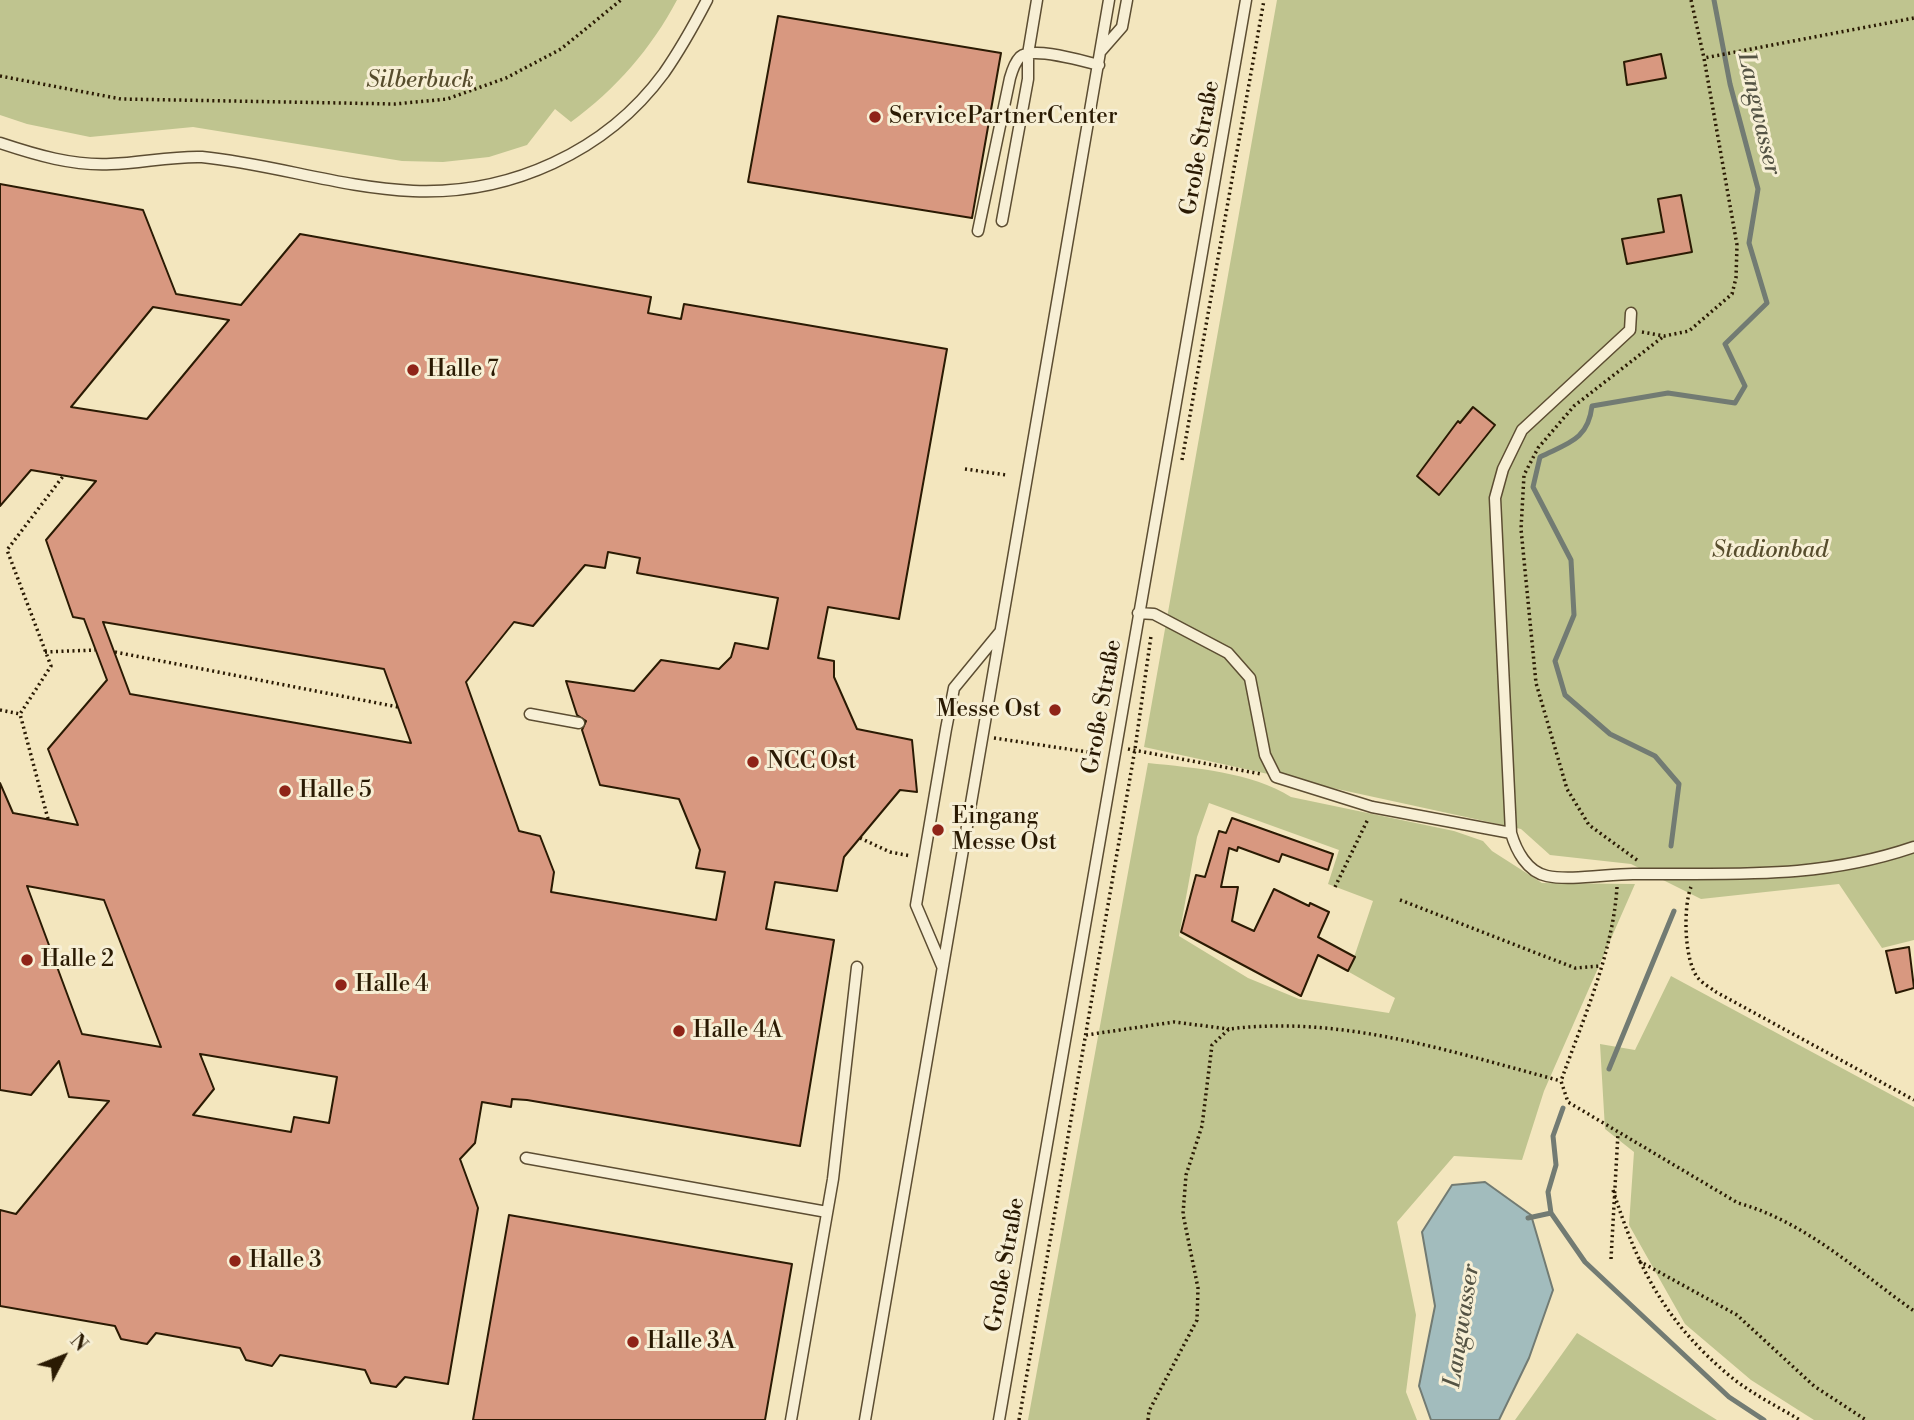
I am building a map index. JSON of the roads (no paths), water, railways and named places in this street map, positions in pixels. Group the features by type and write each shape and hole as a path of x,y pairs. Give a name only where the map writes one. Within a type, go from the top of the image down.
{"lane":[{"path":"0,143 73,162 110,164 174,156 202,157 412,191 444,191 500,183 554,164 594,140 633,109 663,74 707,0"},
{"path":"1002,221 1028,79 1028,54 1037,0"},
{"path":"865,1420 1109,0"},
{"path":"1101,51 1122,27 1127,0"},
{"name":"Große Straße","path":"999,1420 1246,0"},
{"path":"978,230 1010,78 1016,64 1028,54 1098,65"},
{"path":"1631,313 1630,330 1521,430 1503,469 1495,498 1511,833 1517,855 1545,876 1695,875 1797,872 1870,862 1914,847"},
{"path":"1138,613 1154,614 1228,653 1250,678 1265,755 1276,777 1372,807 1511,833"},
{"path":"943,967 916,905 954,688 1000,631"},
{"path":"530,714 579,723"},
{"path":"791,1420 827,1212 857,967"},
{"path":"526,1158 827,1212"}],"water":[{"path":"1485,1182 1531,1215 1553,1290 1529,1358 1499,1420 1431,1420 1419,1386 1435,1306 1422,1232 1452,1185"}],"waterway":[{"name":"Langwasser","path":"1671,846 1679,784 1655,756 1610,734 1565,695 1555,661 1574,615 1571,560 1533,487 1540,457 1575,439 1586,426 1592,406 1668,393 1735,403 1745,386 1725,344 1767,303 1749,243 1758,189 1730,84 1714,0"},
{"path":"1609,1069 1674,911"},
{"name":"Langwasser","path":"1528,1218 1551,1213 1548,1192 1556,1165 1553,1136 1563,1108"},
{"path":"1551,1213 1585,1262 1729,1397 1764,1420"}],"place":[{"name":"ServicePartnerCenter","path":"875,117"},
{"name":"Halle 7","path":"413,370"},
{"name":"Messe Ost","path":"1055,710"},
{"name":"NCC Ost","path":"753,762"},
{"name":"Halle 5","path":"285,791"},
{"name":"Eingang Messe Ost","path":"938,830"},
{"name":"Halle 2","path":"27,960"},
{"name":"Halle 4","path":"341,985"},
{"name":"Halle 4A","path":"679,1031"},
{"name":"Halle 3","path":"235,1261"},
{"name":"Halle 3A","path":"633,1342"}],"park label":[{"name":"Silberbuck","path":"420,81"},
{"name":"Stadionbad","path":"1770,551"}]}
